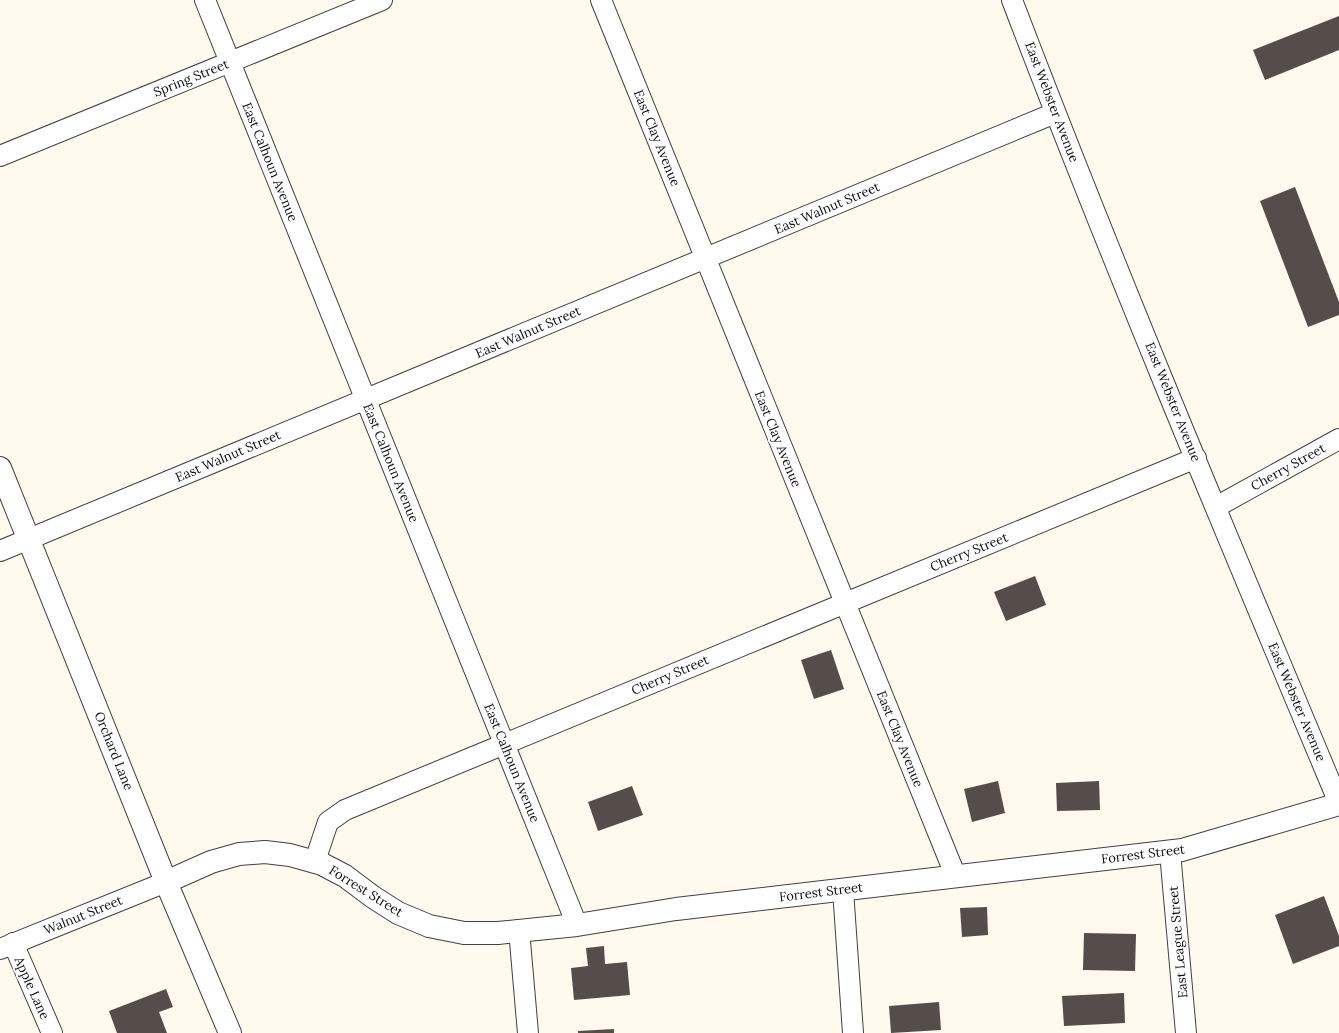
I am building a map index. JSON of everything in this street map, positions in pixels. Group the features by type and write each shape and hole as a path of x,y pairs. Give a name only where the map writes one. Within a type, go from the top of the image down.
{"street":[{"name":"East Calhoun Avenue","path":"205,0 577,925"},
{"name":"Spring Street","path":"0,156 382,0"},
{"name":"East Clay Avenue","path":"601,0 956,877"},
{"name":"East Webster Avenue","path":"1012,0 1055,113 1339,804"},
{"name":"East Walnut Street","path":"0,551 1055,113"},
{"name":"Cherry Street","path":"1216,507 1339,438"},
{"name":"Cherry Street","path":"315,861 328,822 345,810 1196,458"},
{"name":"Orchard Lane","path":"0,468 166,882 230,1033"},
{"name":"Forrest Street","path":"315,861 344,876 398,913 429,926 464,933 498,933 577,925 676,909 1170,852 1182,850 1339,804"},
{"path":"166,882 211,862 239,854 265,852 290,854 315,861"},
{"name":"East League Street","path":"1170,852 1186,1033"},
{"name":"Walnut Street","path":"6,946 166,882"},
{"path":"843,890 853,1033"},
{"path":"519,930 528,1033"},
{"name":"Apple Lane","path":"6,946 52,1033"}],"building":[{"path":"1339,16 1339,50 1265,80 1253,50"},
{"path":"1295,187 1339,302 1339,315 1308,327 1260,201"},
{"path":"1035,576 1046,605 1006,621 994,592"},
{"path":"831,650 844,689 814,699 801,660"},
{"path":"998,781 1005,813 972,822 964,789"},
{"path":"1099,781 1100,810 1057,811 1056,783"},
{"path":"632,786 643,815 598,831 588,802"},
{"path":"1324,896 1339,936 1339,946 1293,964 1275,915"},
{"path":"987,907 988,935 962,937 960,908"},
{"path":"1084,933 1136,934 1135,971 1083,970"},
{"path":"604,946 605,964 627,962 630,995 574,1000 571,968 588,966 586,948"},
{"path":"166,989 173,1007 159,1012 167,1033 117,1033 109,1011"},
{"path":"1124,993 1125,1023 1064,1026 1062,996"},
{"path":"939,1002 941,1030 891,1033 889,1006"},
{"path":"614,1029 614,1033 578,1033 578,1031"}]}
